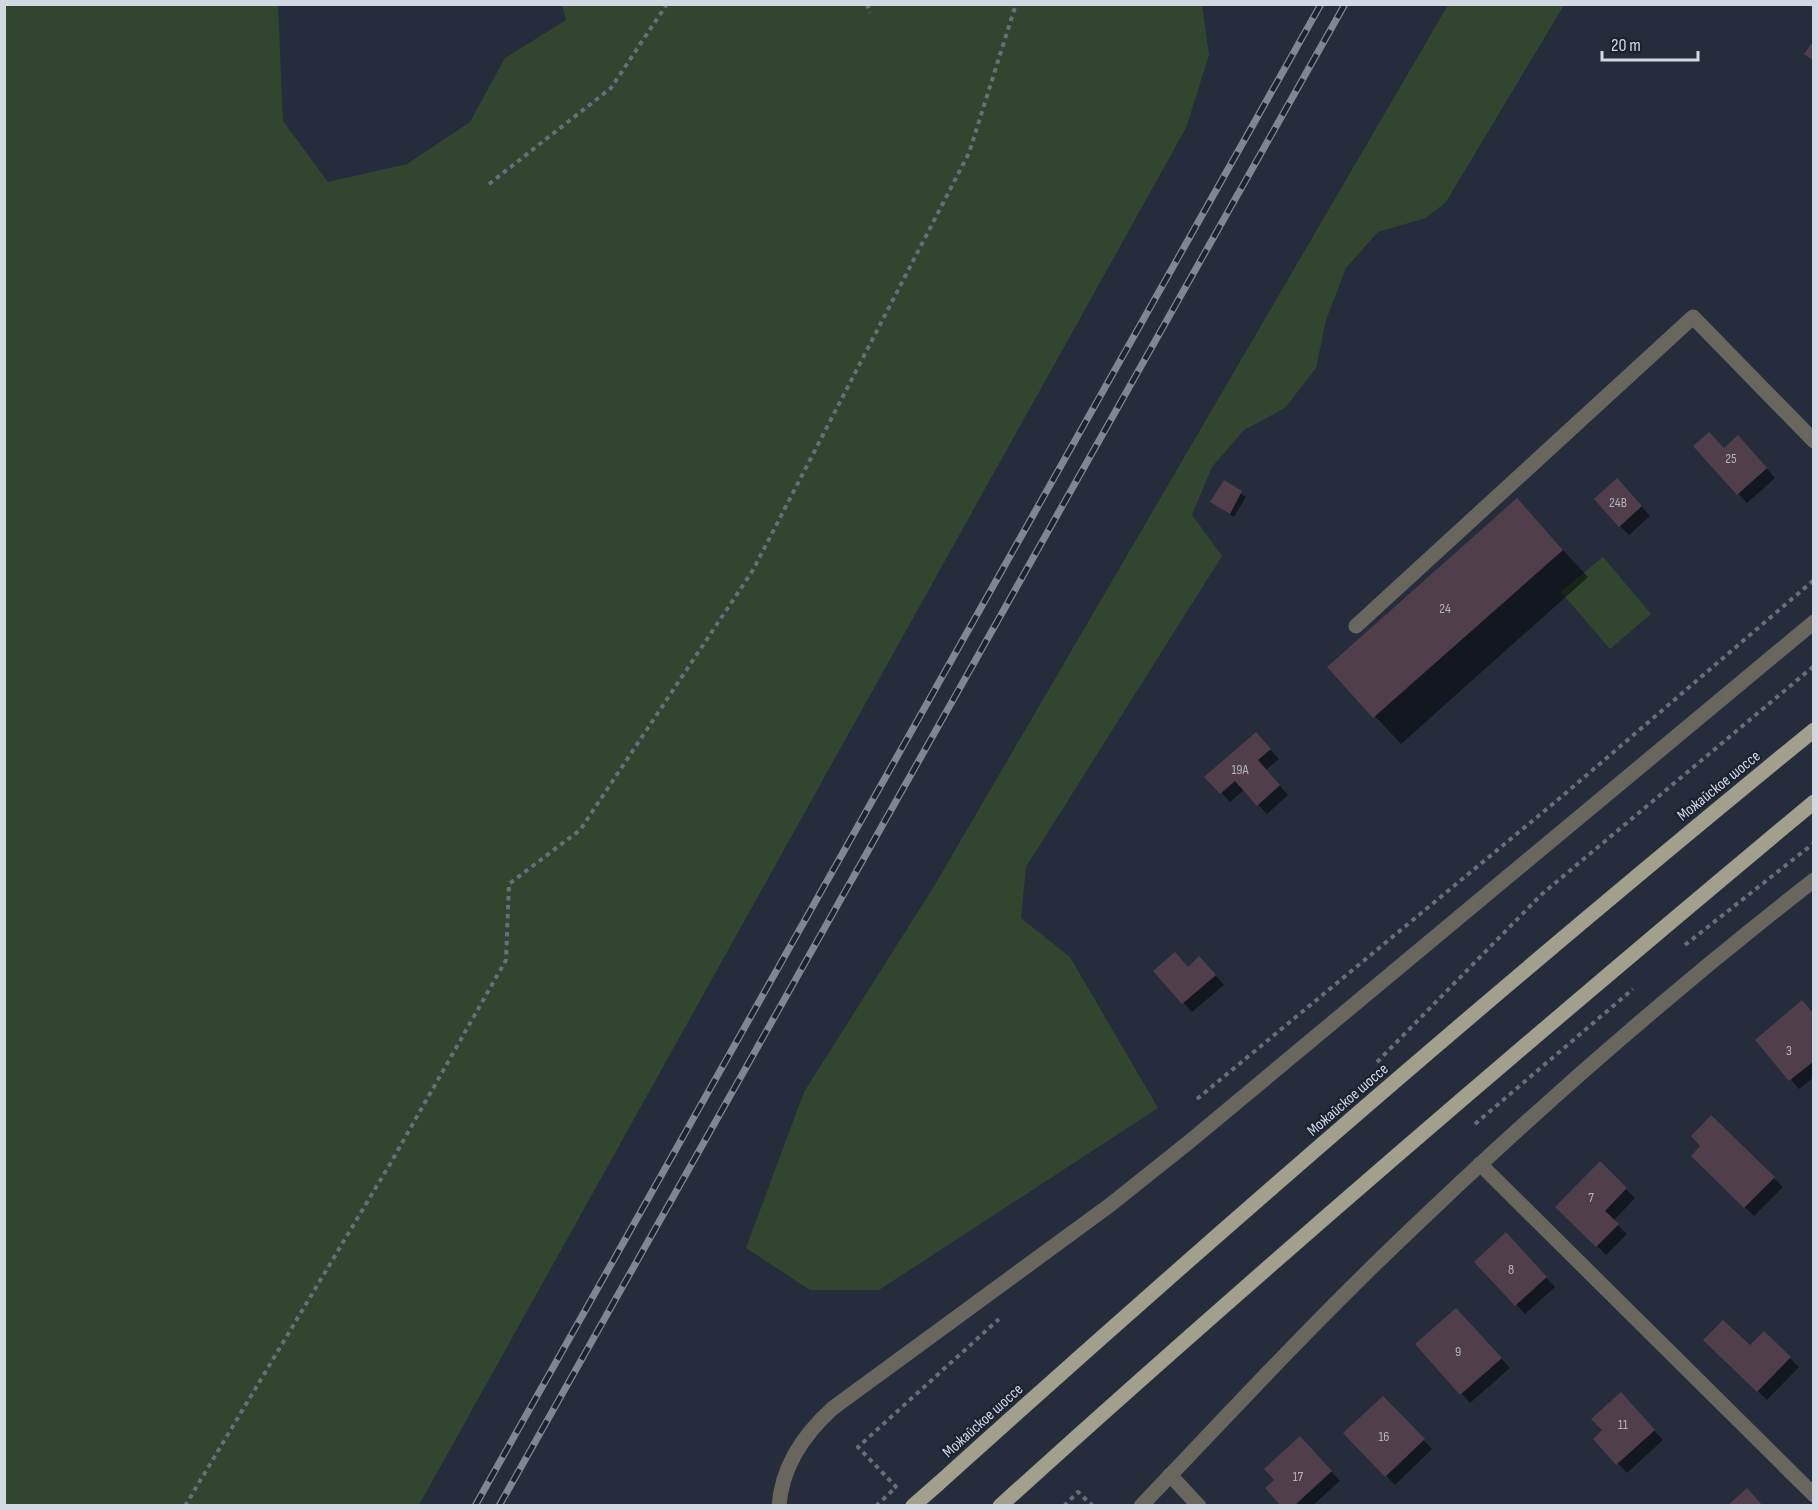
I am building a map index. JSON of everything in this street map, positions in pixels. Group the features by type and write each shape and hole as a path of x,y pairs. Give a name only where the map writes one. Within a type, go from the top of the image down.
{"main road":[{"name":"Можайское шоссе","path":"913,1506 1168,1277 1368,1104 1663,853 1814,730"},
{"path":"1000,1506 1206,1320 1406,1147 1814,802"}],"street":[{"path":"1356,626 1693,317 1814,441"},
{"path":"779,1506 784,1475 796,1449 813,1426 833,1408 1100,1212 1189,1142 1814,622"},
{"path":"1141,1506 1397,1243 1527,1119 1707,963 1814,880"},
{"path":"1480,1164 1814,1495"},
{"path":"1170,1475 1199,1506"}],"path":[{"path":"489,184 611,88 667,4"},
{"path":"867,4 870,13"},
{"path":"185,1506 390,1164 506,960 509,884 580,830 753,570 969,153 1016,4"},
{"path":"1197,1099 1560,798 1814,580"},
{"path":"1369,1070 1542,894 1814,666"},
{"path":"1676,952 1814,843"},
{"path":"1507,1097 1640,983"},
{"path":"1064,1506 1078,1492 1093,1506"}],"green space":[{"path":"5,4 278,5 283,121 328,182 407,164 470,122 505,58 566,20 562,5 1202,5 1209,55 1186,128 419,1505 5,1505"},
{"path":"1448,5 1564,5 1446,202 1426,218 1378,232 1346,268 1326,320 1316,368 1285,408 1244,430 1212,467 1192,515 1222,556 1026,867 1021,918 1070,957 1158,1108 879,1290 810,1290 746,1248 804,1092 933,888"},
{"path":"1603,557 1651,614 1610,649 1561,592"}],"building":[{"path":"1814,40 1814,61 1804,54"},
{"path":"1709,432 1724,448 1738,435 1767,468 1737,495 1693,446"},
{"path":"1617,478 1642,506 1619,527 1594,499"},
{"path":"1224,480 1242,491 1230,514 1210,502"},
{"path":"1517,498 1563,550 1373,718 1327,667"},
{"path":"1256,732 1271,749 1258,760 1280,785 1257,806 1235,781 1220,794 1204,777"},
{"path":"1175,952 1188,967 1199,956 1216,975 1182,1004 1153,971"},
{"path":"1802,1000 1814,1014 1814,1061 1789,1081 1755,1040"},
{"path":"1711,1115 1775,1177 1744,1208 1691,1156 1700,1146 1691,1136"},
{"path":"1600,1161 1627,1188 1605,1211 1619,1224 1596,1247 1555,1207"},
{"path":"1506,1232 1547,1277 1515,1306 1474,1262"},
{"path":"1456,1308 1502,1358 1460,1395 1415,1344"},
{"path":"1723,1320 1750,1345 1764,1331 1791,1357 1757,1392 1703,1340"},
{"path":"1621,1392 1655,1430 1616,1465 1593,1439 1602,1430 1591,1419"},
{"path":"1383,1396 1425,1439 1385,1477 1343,1433"},
{"path":"1300,1436 1332,1471 1294,1506 1281,1506 1265,1488 1274,1480 1264,1469"},
{"path":"1747,1488 1763,1506 1727,1506"}],"railway":[{"path":"475,1506 1321,4"},
{"path":"499,1506 1345,4"}]}
